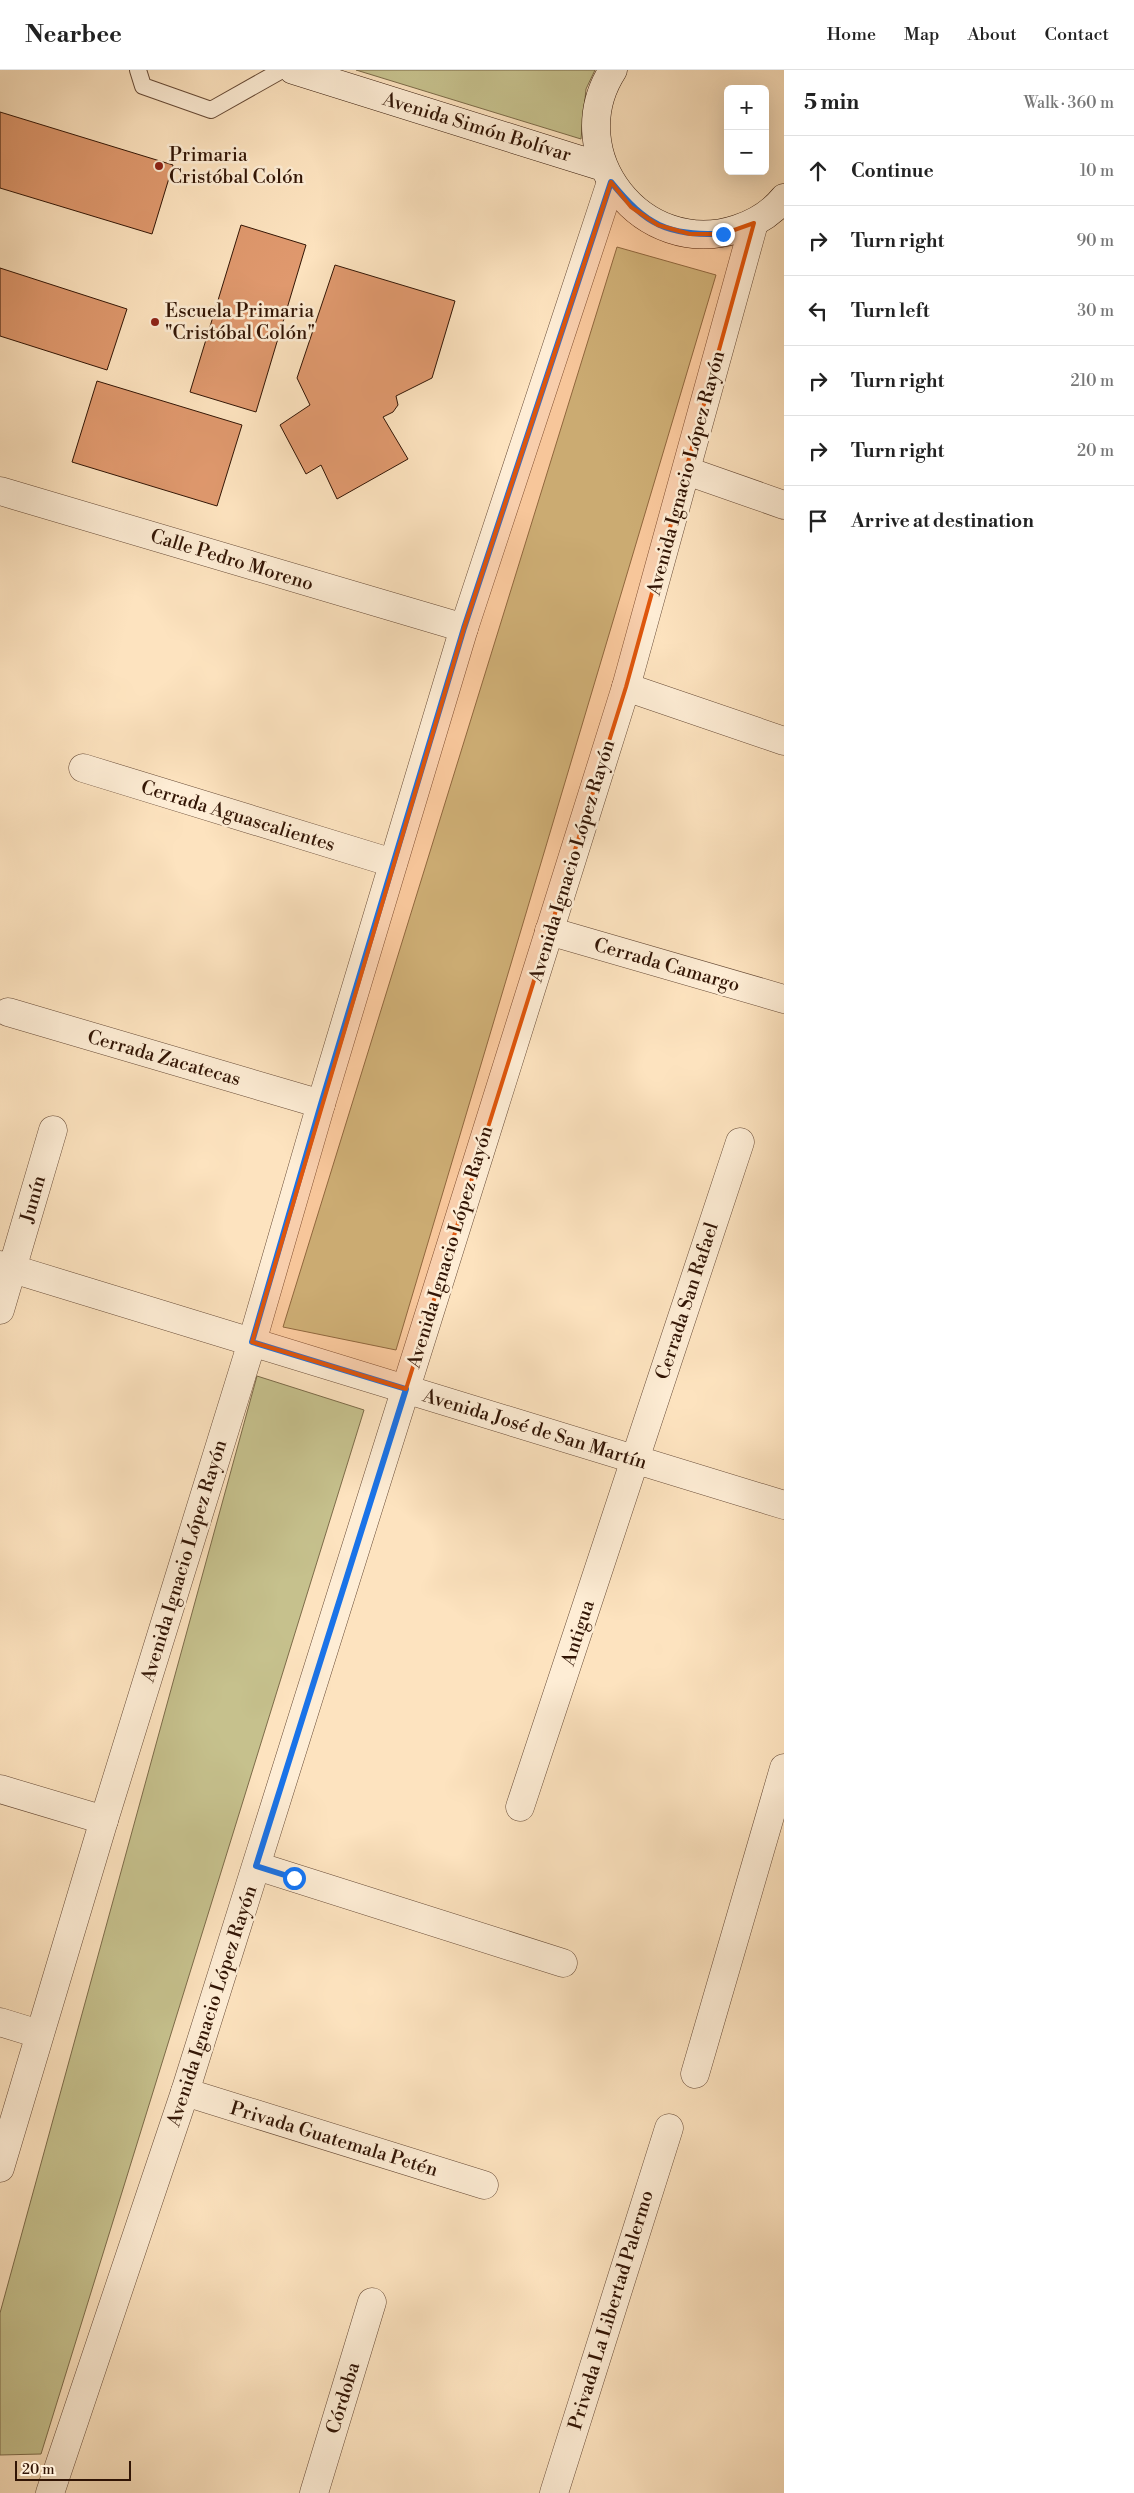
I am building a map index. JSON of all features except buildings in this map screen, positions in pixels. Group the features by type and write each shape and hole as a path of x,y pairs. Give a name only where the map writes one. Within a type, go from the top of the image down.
{"street":[{"name":"Avenida Simón Bolívar","path":"293,70 607,174"},
{"path":"613,70 599,102 596,134 607,174 631,207 658,225 690,234 723,234 774,210"},
{"name":"Avenida Ignacio López Rayón","path":"0,2168 104,1820 252,1342 321,1104 464,628 607,174"},
{"name":"Avenida Ignacio López Rayón","path":"50,2493 185,2092 626,686 687,471 774,210"},
{"path":"687,471 784,505"},
{"name":"Calle Pedro Moreno","path":"1,495 464,628"},
{"path":"626,686 784,741"},
{"name":"Cerrada Aguascalientes","path":"84,768 394,863"},
{"name":"Cerrada Camargo","path":"549,931 784,999"},
{"name":"Cerrada Zacatecas","path":"8,1012 321,1104"},
{"name":"Junín","path":"0,1310 6,1267 53,1130"},
{"name":"Cerrada San Rafael","path":"635,1460 740,1142"},
{"name":"Avenida José de San Martín","path":"6,1267 784,1505"},
{"name":"Antigua","path":"520,1807 635,1460"},
{"path":"695,2074 784,1768"},
{"path":"0,1789 104,1820"},
{"path":"256,1866 563,1963"},
{"path":"0,2022 39,2034"},
{"name":"Privada Guatemala Petén","path":"185,2092 484,2185"},
{"name":"Privada La Libertad Palermo","path":"554,2493 669,2128"},
{"name":"Córdoba","path":"314,2493 372,2302"}],"lane":[{"path":"138,70 143,86 211,110 282,70"}],"highlighted area":[{"path":"611,182 631,207 658,225 690,234 723,234 754,223 626,687 406,1389 252,1342 464,628"}],"shaded area":[{"path":"356,70 595,70 586,89 581,139"},
{"path":"617,247 716,275 396,1350 283,1327"},
{"path":"257,1376 364,1410 41,2454 0,2455 0,2313"}],"place":[{"name":"Primaria Cristóbal Colón","path":"159,166"},
{"name":"Escuela Primaria \"Cristóbal Colón\"","path":"155,322"}],"route":[{"path":"294,1878 256,1866 406,1389 252,1342 321,1104 464,628 611,182 631,207 658,225 690,234 723,234"}]}
